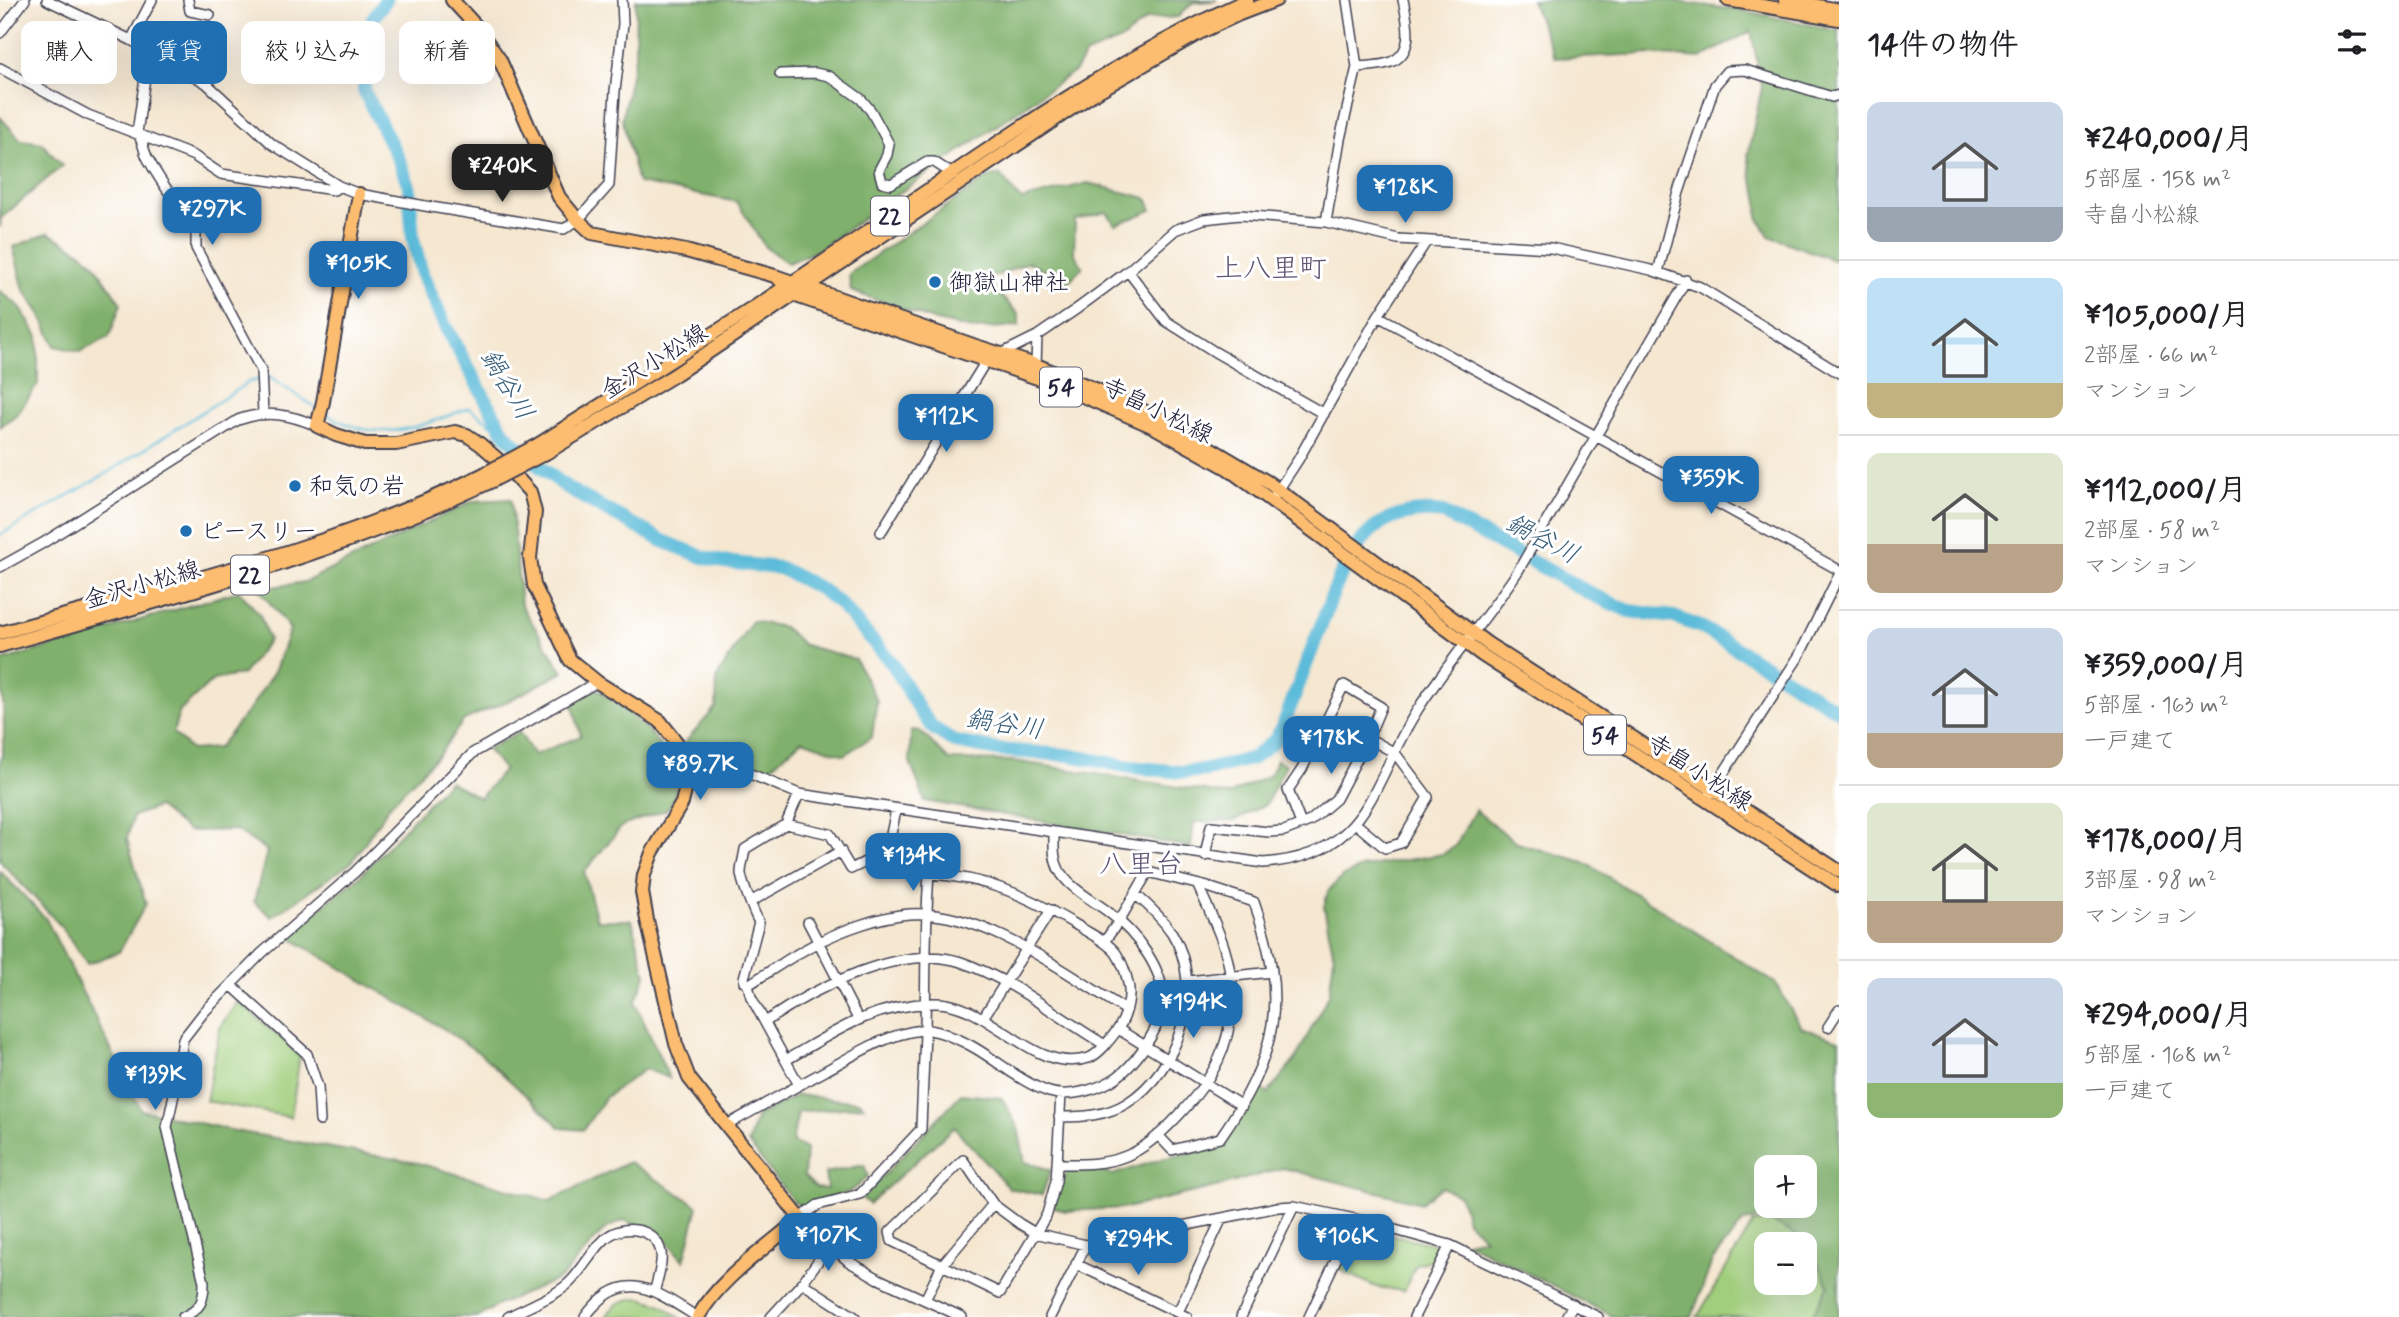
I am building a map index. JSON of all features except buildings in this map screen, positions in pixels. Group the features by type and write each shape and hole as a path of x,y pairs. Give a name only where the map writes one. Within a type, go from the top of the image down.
{"main road":[{"name":"寺畠小松線","path":"452,0 476,26 500,60 559,197 592,233 686,251 775,276 791,288 1055,384 1154,427 1275,494"},
{"name":"金沢小松線","path":"0,646 304,558 406,520 488,478 673,376 791,288 953,174 1129,60 1184,29 1247,0"},
{"name":"金沢小松線","path":"791,288 806,287 1093,94 1199,33 1276,0"},
{"path":"1728,0 1839,19"},
{"path":"1785,0 1839,10"},
{"path":"359,194 318,422 336,435 365,444 396,444 455,432 467,435 509,469 530,492 535,512 530,558 534,585 570,660 660,722 677,743 686,771 682,803 652,853 644,875 642,892 676,1044 689,1078 800,1218 731,1278 697,1317"},
{"name":"寺畠小松線","path":"806,287 1036,365 1159,418 1275,494 1470,639 1709,795 1839,886"},
{"name":"金沢小松線","path":"0,633 299,549 488,478"},
{"name":"寺畠小松線","path":"1709,795 1839,871"}],"street":[{"path":"0,33 24,0"},
{"path":"47,0 131,40"},
{"path":"141,21 152,0"},
{"path":"188,0 190,10 210,15"},
{"path":"207,84 272,144 339,186 359,194 564,229 578,220 609,184 615,91 624,24 622,0"},
{"path":"1326,222 1340,139 1357,67 1348,0"},
{"path":"1357,67 1392,62 1401,53 1407,43 1408,25 1403,0"},
{"path":"0,68 88,116 194,156 221,174 334,190 339,186"},
{"path":"1658,272 1679,192 1715,85 1727,71 1745,70 1832,97 1839,95"},
{"path":"780,74 815,73 829,76 861,99 871,111 888,144 887,155 879,170 882,182 891,184 927,162 934,162 953,174"},
{"path":"144,84 137,133 156,172 180,209 195,223 196,248 261,370 263,413"},
{"path":"881,532 986,361 1037,335 1128,271 1175,230 1204,219 1240,215 1326,222 1398,239 1551,248 1658,272 1686,280 1839,373"},
{"path":"1275,494 1324,414 1378,316 1426,242"},
{"path":"1128,271 1166,321 1324,414"},
{"path":"686,771 706,769 753,775 799,794 1205,856 1264,863 1290,862 1316,853 1337,840 1355,823 1372,799 1418,709 1518,571 1686,280"},
{"path":"1378,316 1839,570"},
{"path":"1036,365 1037,335"},
{"path":"0,567 44,543 227,426 263,413 318,422"},
{"path":"1709,795 1799,656 1839,575"},
{"path":"183,1317 195,1312 204,1297 204,1282 167,1127 183,1039 204,1012 262,953 355,872 472,753 597,681"},
{"path":"1205,856 1211,826 1284,831 1310,821 1336,799 1368,738 1381,706 1344,685 1288,790 1301,824"},
{"path":"1355,823 1385,848 1401,843 1428,797 1395,753 1368,738"},
{"path":"799,794 786,824 745,849 741,875 752,901 751,908 759,922 744,982 748,985 751,997 799,1085"},
{"path":"786,824 830,834 850,869 889,847 896,810"},
{"path":"727,1125 881,1040 925,1029 955,1037 1020,1078 1050,1093 1084,1091 1109,1082 1129,1066 1152,1034 1162,1008 1161,985 1150,960 1119,921 1079,891 1060,872 1055,860 1054,833"},
{"path":"752,901 841,851"},
{"path":"1104,942 1148,872 1254,902 1268,946 1274,1019 1259,1071 1242,1106 1220,1138 1172,1150 1158,1135"},
{"path":"786,1060 858,1019 900,1005 924,1004 934,1003 953,1005 983,1018 1030,1049 1046,1056 1072,1060 1090,1058 1118,1029 1126,1010 1130,992 1117,954 1104,942 1051,910 995,884 971,878 929,874 926,915 924,1004 925,1029 920,1129 860,1194 818,1205 800,1218 848,1261 879,1279 962,1317"},
{"path":"1057,1164 1102,1163 1128,1156 1163,1132 1205,1083 1219,1059 1227,1035 1232,1003 1230,976 1224,943 1198,886"},
{"path":"1059,1117 1105,1113 1126,1104 1159,1074 1169,1060 1178,1039 1188,981 1172,934 1135,894"},
{"path":"983,1018 1051,910"},
{"path":"748,985 817,943 892,916 926,915 967,921 987,929 1026,949 1126,1010"},
{"path":"808,922 858,1019"},
{"path":"765,1022 782,1010 838,981 883,964 926,958 960,962 1005,982 1105,1045"},
{"path":"1188,981 1272,972"},
{"path":"231,985 306,1054 318,1087 320,1121"},
{"path":"1828,1027 1839,1010"},
{"path":"1118,1029 1242,1106"},
{"path":"1061,1094 1056,1181 1047,1214 1035,1233 1000,1293 892,1241 890,1232 963,1160 993,1204 1035,1233 1086,1245 1294,1206 1355,1219 1450,1245 1598,1317"},
{"path":"925,1300 942,1265 993,1204"},
{"path":"1241,1317 1294,1206"},
{"path":"1178,1312 1222,1218"},
{"path":"1309,1317 1355,1219"},
{"path":"508,1317 570,1283 606,1237 621,1229 642,1230 653,1237 661,1249 662,1259 655,1290"},
{"path":"1053,1316 1086,1245"},
{"path":"1417,1316 1450,1245"},
{"path":"771,1317 802,1283 829,1246"},
{"path":"1076,1264 1187,1317"},
{"path":"802,1283 855,1317"},
{"path":"585,1317 602,1298 614,1290 631,1287 655,1290 697,1317"},
{"path":"1566,1317 1573,1304"}],"green space":[{"path":"636,0 1217,0 1192,3 1178,17 1147,19 1121,40 1086,54 1075,71 816,251 788,263 765,247 737,202 638,183 622,119 635,56"},
{"path":"1531,0 1664,0 1745,11 1839,31 1839,262 1769,236 1758,217 1758,197 1748,155 1762,87 1751,31 1701,58 1649,54 1555,58"},
{"path":"0,117 21,140 42,143 62,166 1,218 0,228"},
{"path":"1000,175 1021,200 1088,183 1147,198 1152,210 1115,225 1107,212 1075,220 1074,253 1083,267 1067,283 1029,262 986,280 1019,315 1019,326 973,329 936,321 851,291 849,274 987,178"},
{"path":"48,233 77,249 94,263 121,304 109,337 80,352 55,346 41,315 24,290 13,247"},
{"path":"0,291 19,306 38,336 38,384 17,414 0,427"},
{"path":"511,499 521,605 563,672 464,720 440,753 390,805 352,862 272,917 254,902 267,851 236,830 188,831 158,807 133,816 127,839 146,904 119,952 87,964 61,926 0,861 0,763 4,725 1,661 239,591 260,615 269,640 243,674 213,680 179,712 173,733 191,750 218,748 249,710 275,670 290,629 259,589 305,582 473,501"},
{"path":"752,621 783,627 804,645 855,659 877,701 872,737 844,755 802,740 764,773 693,760 683,745 716,707 717,677"},
{"path":"596,688 647,730 667,757 673,772 676,791 668,809 622,826 584,872 597,920 632,920 646,976 635,1002 669,1078 645,1069 606,1097 583,1130 561,1128 482,1055 444,1029 285,935 357,879 449,781 480,798 504,770 487,749 519,732 534,755 581,736 572,702"},
{"path":"911,730 920,731 949,760 1014,761 1229,795 1270,775 1277,760 1286,765 1266,804 1234,821 1194,822 1191,847 925,801 910,762"},
{"path":"1475,810 1517,843 1584,862 1660,909 1775,983 1801,1027 1839,1040 1839,1317 1811,1317 1829,1285 1817,1262 1817,1232 1791,1232 1764,1218 1744,1221 1712,1261 1692,1317 1614,1317 1466,1242 1485,1238 1467,1221 1460,1196 1441,1187 1421,1203 1283,1168 1126,1208 1065,1211 1051,1206 1068,1169 1096,1169 1112,1175 1165,1158 1216,1148 1257,1086 1268,1093 1295,1060 1329,994 1334,957 1324,907 1328,891 1343,876 1363,867 1443,854 1456,845"},
{"path":"0,871 46,919 141,1110 235,1131 418,1163 550,1201 629,1162 698,1206 684,1261 662,1236 624,1220 605,1229 561,1278 498,1305 479,1317 0,1317"},
{"path":"238,1001 300,1055 291,1117 206,1101 220,1027"},
{"path":"961,1094 1002,1098 1018,1128 1025,1162 1051,1170 1042,1195 1009,1188 954,1127 869,1204 862,1198"},
{"path":"798,1095 860,1102 864,1106 798,1112 792,1142 806,1149 804,1176 816,1188 827,1189 825,1173 864,1165 868,1176 853,1190 804,1208 794,1202 748,1143 757,1116"},
{"path":"1776,1220 1800,1232 1754,1232 1754,1295 1817,1295 1817,1256 1835,1284 1824,1317 1697,1317 1753,1223"},
{"path":"1357,1227 1438,1245 1437,1254 1432,1259 1416,1264 1404,1291 1376,1287 1339,1269 1338,1265"},
{"path":"641,1298 660,1304 679,1317 606,1317 621,1302"}],"waterway":[{"name":"鍋谷川","path":"386,0 373,18 365,47 364,91 409,186 413,239 422,274 444,324 504,433 570,490 663,541 703,557 724,562 780,568 819,588 839,603 892,663 933,728 955,742 998,750 1068,755 1130,767 1181,772 1207,770 1253,758 1275,740 1284,723 1333,592 1357,547 1381,523 1401,515 1422,512 1443,513 1595,596 1629,611 1674,617 1701,627 1839,711"},
{"path":"0,535 104,475 249,382 269,377 318,409"},
{"path":"323,412 361,429 379,431 414,427 469,408 504,433"}],"place":[{"name":"御獄山神社","path":"935,282"},
{"name":"和気の岩","path":"295,486"},
{"name":"ピースリー","path":"186,531"}],"district":[{"name":"上八里町","path":"1271,267"},
{"name":"八里台","path":"1141,863"}]}
